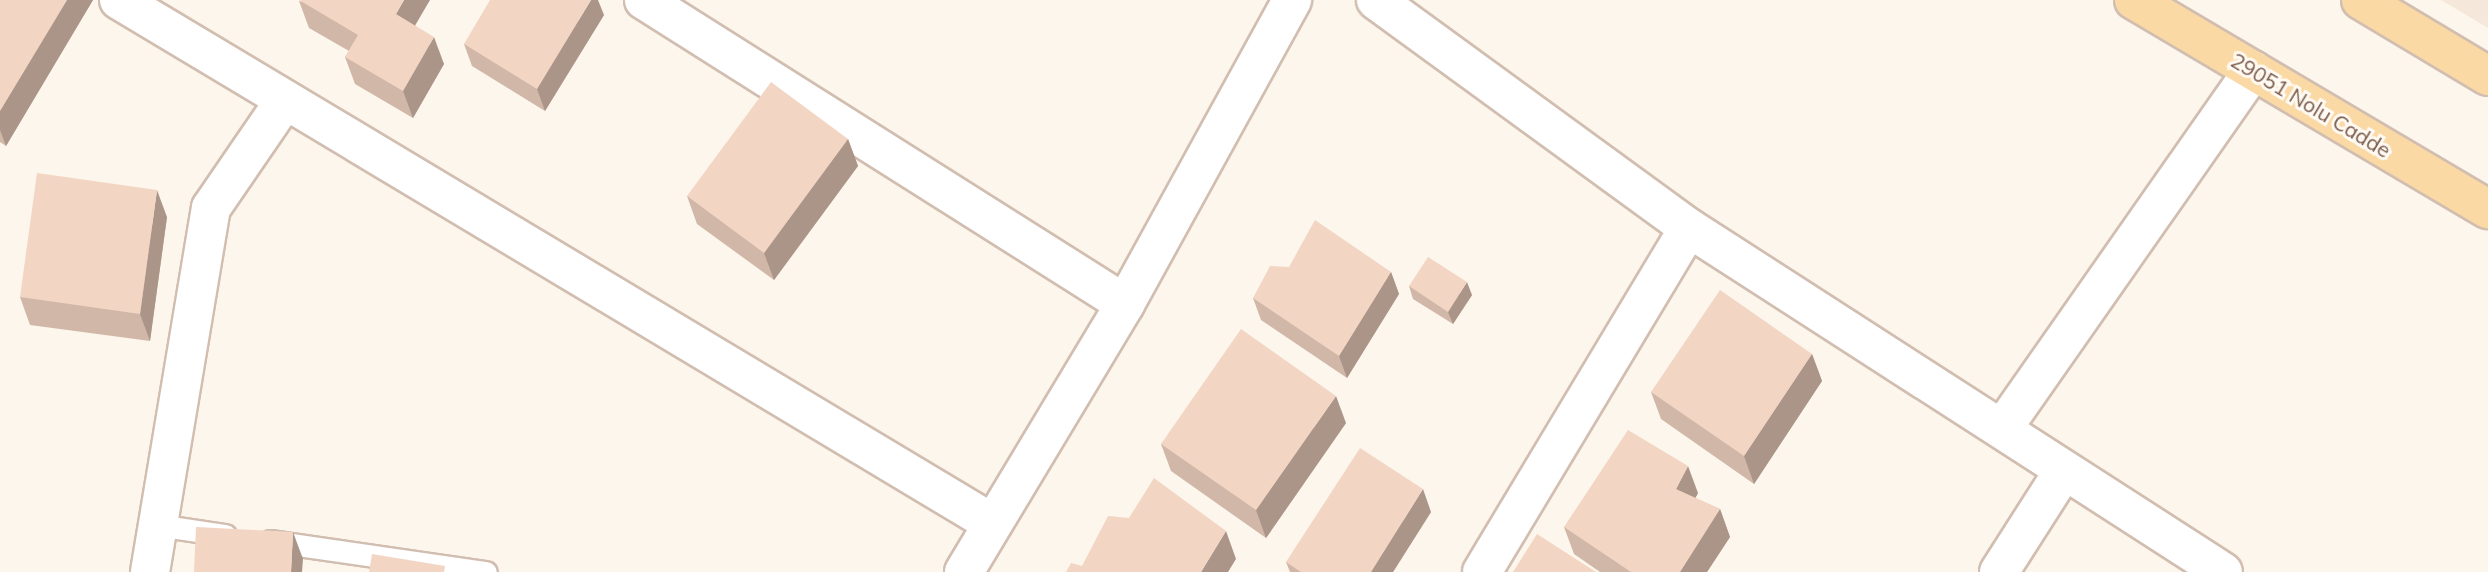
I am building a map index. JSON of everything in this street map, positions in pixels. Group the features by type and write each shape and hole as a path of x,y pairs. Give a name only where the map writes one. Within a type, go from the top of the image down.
{"main road":[{"name":"29051 Nolu Cadde","path":"2134,0 2488,209"},
{"path":"2361,0 2488,76"}],"street":[{"path":"118,0 992,523"},
{"path":"644,0 1125,304"},
{"path":"964,572 1125,304 1292,0"},
{"path":"1376,0 1689,228 2002,429 2063,472 2223,572"},
{"path":"2002,429 2253,70"},
{"path":"150,572 211,208 285,100"},
{"path":"1482,572 1689,228"},
{"path":"1999,572 2063,472"}],"lane":[{"path":"157,525 486,572"}],"shaded area":[{"path":"2441,0 2488,0 2488,28"}],"building":[{"path":"0,0 67,0 0,111"},
{"path":"299,0 404,0 396,14 434,37 403,91 345,57 358,35"},
{"path":"490,0 591,0 537,89 464,44"},
{"path":"771,82 848,139 764,253 687,196"},
{"path":"37,173 157,190 140,314 20,297"},
{"path":"1315,220 1391,272 1339,356 1253,298 1270,266 1289,267"},
{"path":"1428,257 1467,282 1448,312 1409,286"},
{"path":"1720,290 1812,354 1744,456 1651,392"},
{"path":"1241,329 1336,396 1256,510 1161,444"},
{"path":"1628,430 1688,466 1676,489 1720,509 1680,572 1631,572 1564,527"},
{"path":"1360,448 1423,489 1371,572 1301,572 1286,562"},
{"path":"1154,478 1226,531 1201,572 1066,572 1071,563 1082,566 1108,516 1129,518"},
{"path":"196,527 293,532 291,572 194,572"},
{"path":"1537,534 1596,572 1513,572"},
{"path":"372,554 445,566 444,572 369,572"}]}
